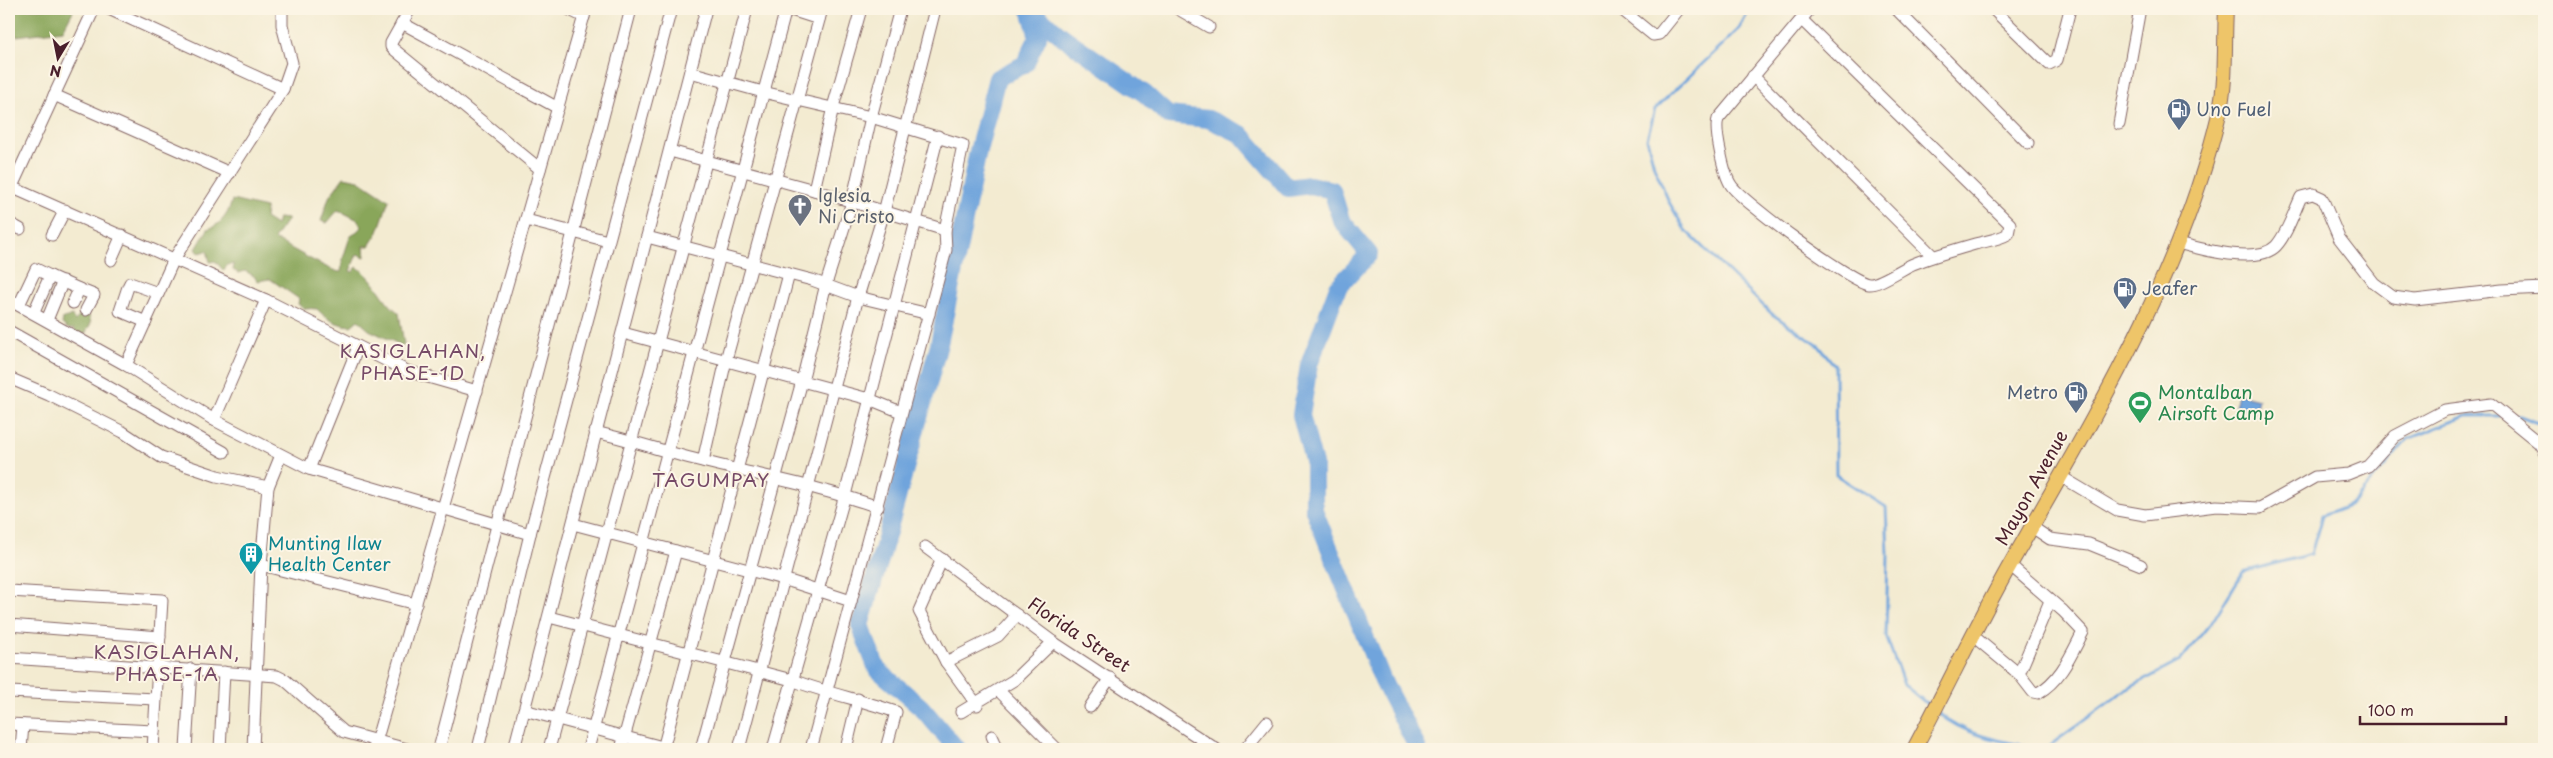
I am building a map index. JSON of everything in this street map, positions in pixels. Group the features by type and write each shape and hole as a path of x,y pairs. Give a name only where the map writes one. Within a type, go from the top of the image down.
{"main road":[{"name":"Mayon Avenue","path":"1914,749 1972,635 2146,316 2178,243 2219,114 2226,9"}],"street":[{"path":"94,9 10,190 65,210 266,300 407,370 477,391"},
{"path":"109,9 283,89"},
{"path":"126,365 174,259 283,89 292,63 282,26 282,9"},
{"path":"410,9 391,42 391,47 540,169"},
{"path":"376,746 585,13 568,9"},
{"path":"439,749 631,9"},
{"path":"478,749 530,534 671,9"},
{"path":"514,749 706,9"},
{"path":"549,749 747,9"},
{"path":"588,749 763,92 787,9 820,14 726,360 703,462"},
{"path":"814,190 833,107 861,9"},
{"path":"701,749 774,477 802,381 826,284 852,202 871,117 900,9"},
{"path":"739,749 858,297 884,212 906,129 935,9"},
{"path":"1178,9 1209,27"},
{"path":"1621,9 1653,35 1659,34 1679,9"},
{"path":"1802,20 2010,224 2010,231 2004,236 1933,256 1901,268 1875,284 1868,284 1856,280 1741,198 1730,184 1724,165 1716,123 1810,9"},
{"path":"1896,9 2028,143"},
{"path":"1993,9 2049,64 2057,60 2070,9"},
{"path":"2119,124 2139,14 2137,9"},
{"path":"402,23 558,108"},
{"path":"690,72 763,92 871,117 963,145 945,230 946,250 811,749"},
{"path":"1753,76 1933,256"},
{"path":"54,95 230,173"},
{"path":"773,749 845,495 938,136"},
{"path":"670,152 814,190 945,230"},
{"path":"2178,243 2234,254 2267,252 2279,242 2301,197 2313,194 2322,198 2339,238 2368,276 2380,289 2393,297 2421,300 2502,290 2544,288"},
{"path":"52,235 65,210"},
{"path":"526,220 608,241"},
{"path":"9,223 20,229"},
{"path":"111,260 122,235"},
{"path":"647,237 826,284 858,297 928,314"},
{"path":"86,310 94,295 36,269 14,302 126,365 214,420 309,469 443,509 498,523 530,534"},
{"path":"524,710 625,736 665,749 688,653 789,274"},
{"path":"34,312 50,276"},
{"path":"48,320 63,281"},
{"path":"146,322 120,311 128,286 130,283 158,293"},
{"path":"73,303 79,289"},
{"path":"214,420 266,300"},
{"path":"9,331 224,452"},
{"path":"623,333 869,399 901,412"},
{"path":"309,469 358,347"},
{"path":"9,378 49,395 123,432 162,458 217,476 268,487"},
{"path":"2060,476 2098,501 2117,510 2144,515 2216,506 2260,508 2315,478 2348,474 2368,466 2395,436 2445,410 2491,404 2539,443 2544,451"},
{"path":"595,432 633,440 703,462 845,495 878,507"},
{"path":"253,749 262,565 268,487 282,455"},
{"path":"573,524 643,540 676,551 818,589 851,601"},
{"path":"2032,527 2050,539 2089,544 2141,565"},
{"name":"Florida Street","path":"925,546 1053,642 1216,749"},
{"path":"622,749 676,551"},
{"path":"942,559 918,612 946,662 977,705"},
{"path":"262,565 416,604"},
{"path":"1972,635 2019,674 2033,692 2038,694 2047,688 2064,667 2083,632 2010,565"},
{"path":"9,590 162,600 153,749"},
{"path":"2019,674 2050,601"},
{"path":"946,662 998,636 1018,615"},
{"path":"549,616 792,680 827,693 858,699 896,712 886,749"},
{"path":"9,626 160,637"},
{"path":"961,712 977,705 1027,670 1053,642"},
{"path":"9,658 191,669 282,678 344,732 376,746 407,749"},
{"path":"186,749 191,669"},
{"path":"220,749 224,672"},
{"path":"1090,707 1110,678"},
{"path":"999,690 1057,749"},
{"path":"9,692 156,698"},
{"path":"846,749 858,699"},
{"path":"1245,749 1267,722"},
{"path":"9,724 154,731"},
{"path":"21,749 23,725"},
{"path":"992,736 998,749"}],"green space":[{"path":"9,9 74,9 63,30 9,37"},
{"path":"344,177 359,180 389,200 378,232 369,246 364,246 365,257 357,254 350,271 353,272 357,267 364,272 399,313 403,346 369,330 358,320 351,326 341,324 324,316 317,309 303,308 298,304 299,299 270,279 257,281 254,276 245,271 239,273 233,270 234,264 227,265 224,271 215,261 210,262 207,251 199,253 196,249 208,229 217,225 224,218 232,200 266,208 265,218 276,225 278,218 288,219 274,239 319,264 341,272 343,258 350,237 362,227 358,220 338,210 327,223 321,221 329,197"},
{"path":"82,313 89,316 91,323 85,334 76,334 74,329 68,329 62,324 63,318 72,316 75,321"}],"water":[{"path":"2238,394 2258,399 2255,412 2235,407"}],"waterway":[{"path":"1029,9 1063,37 1145,94 1168,115 1208,119 1241,134 1288,188 1310,185 1332,190 1341,220 1369,254 1338,287 1309,365 1301,415 1314,464 1314,510 1383,681 1418,749"},
{"path":"957,749 921,707 877,669 860,625 883,550 939,344 978,151 997,78 1025,64 1038,37 1030,9"},
{"path":"1750,9 1738,30 1655,109 1647,139 1654,166 1669,202 1685,230 1772,314 1819,346 1835,366 1836,475 1886,507 1888,554 1886,636 1904,685 1931,707"},
{"path":"2045,749 2124,691 2180,661 2214,619 2243,572 2311,554 2322,516 2351,505 2408,439 2466,416 2500,416"},
{"path":"2512,416 2520,416 2544,425"},
{"path":"1938,713 1961,728 1974,733 2001,741 2043,749"}],"place":[{"name":"Uno Fuel","path":"2179,131"},
{"name":"Iglesia Ni Cristo","path":"800,227"},
{"name":"Jeafer","path":"2125,310"},
{"name":"Metro","path":"2076,414"},
{"name":"Montalban Airsoft Camp","path":"2140,424"},
{"name":"Munting Ilaw Health Center","path":"251,575"}],"district":[{"name":"KASIGLAHAN, PHASE-1D","path":"413,362"},
{"name":"TAGUMPAY","path":"711,480"},
{"name":"KASIGLAHAN, PHASE-1A","path":"167,663"}]}
